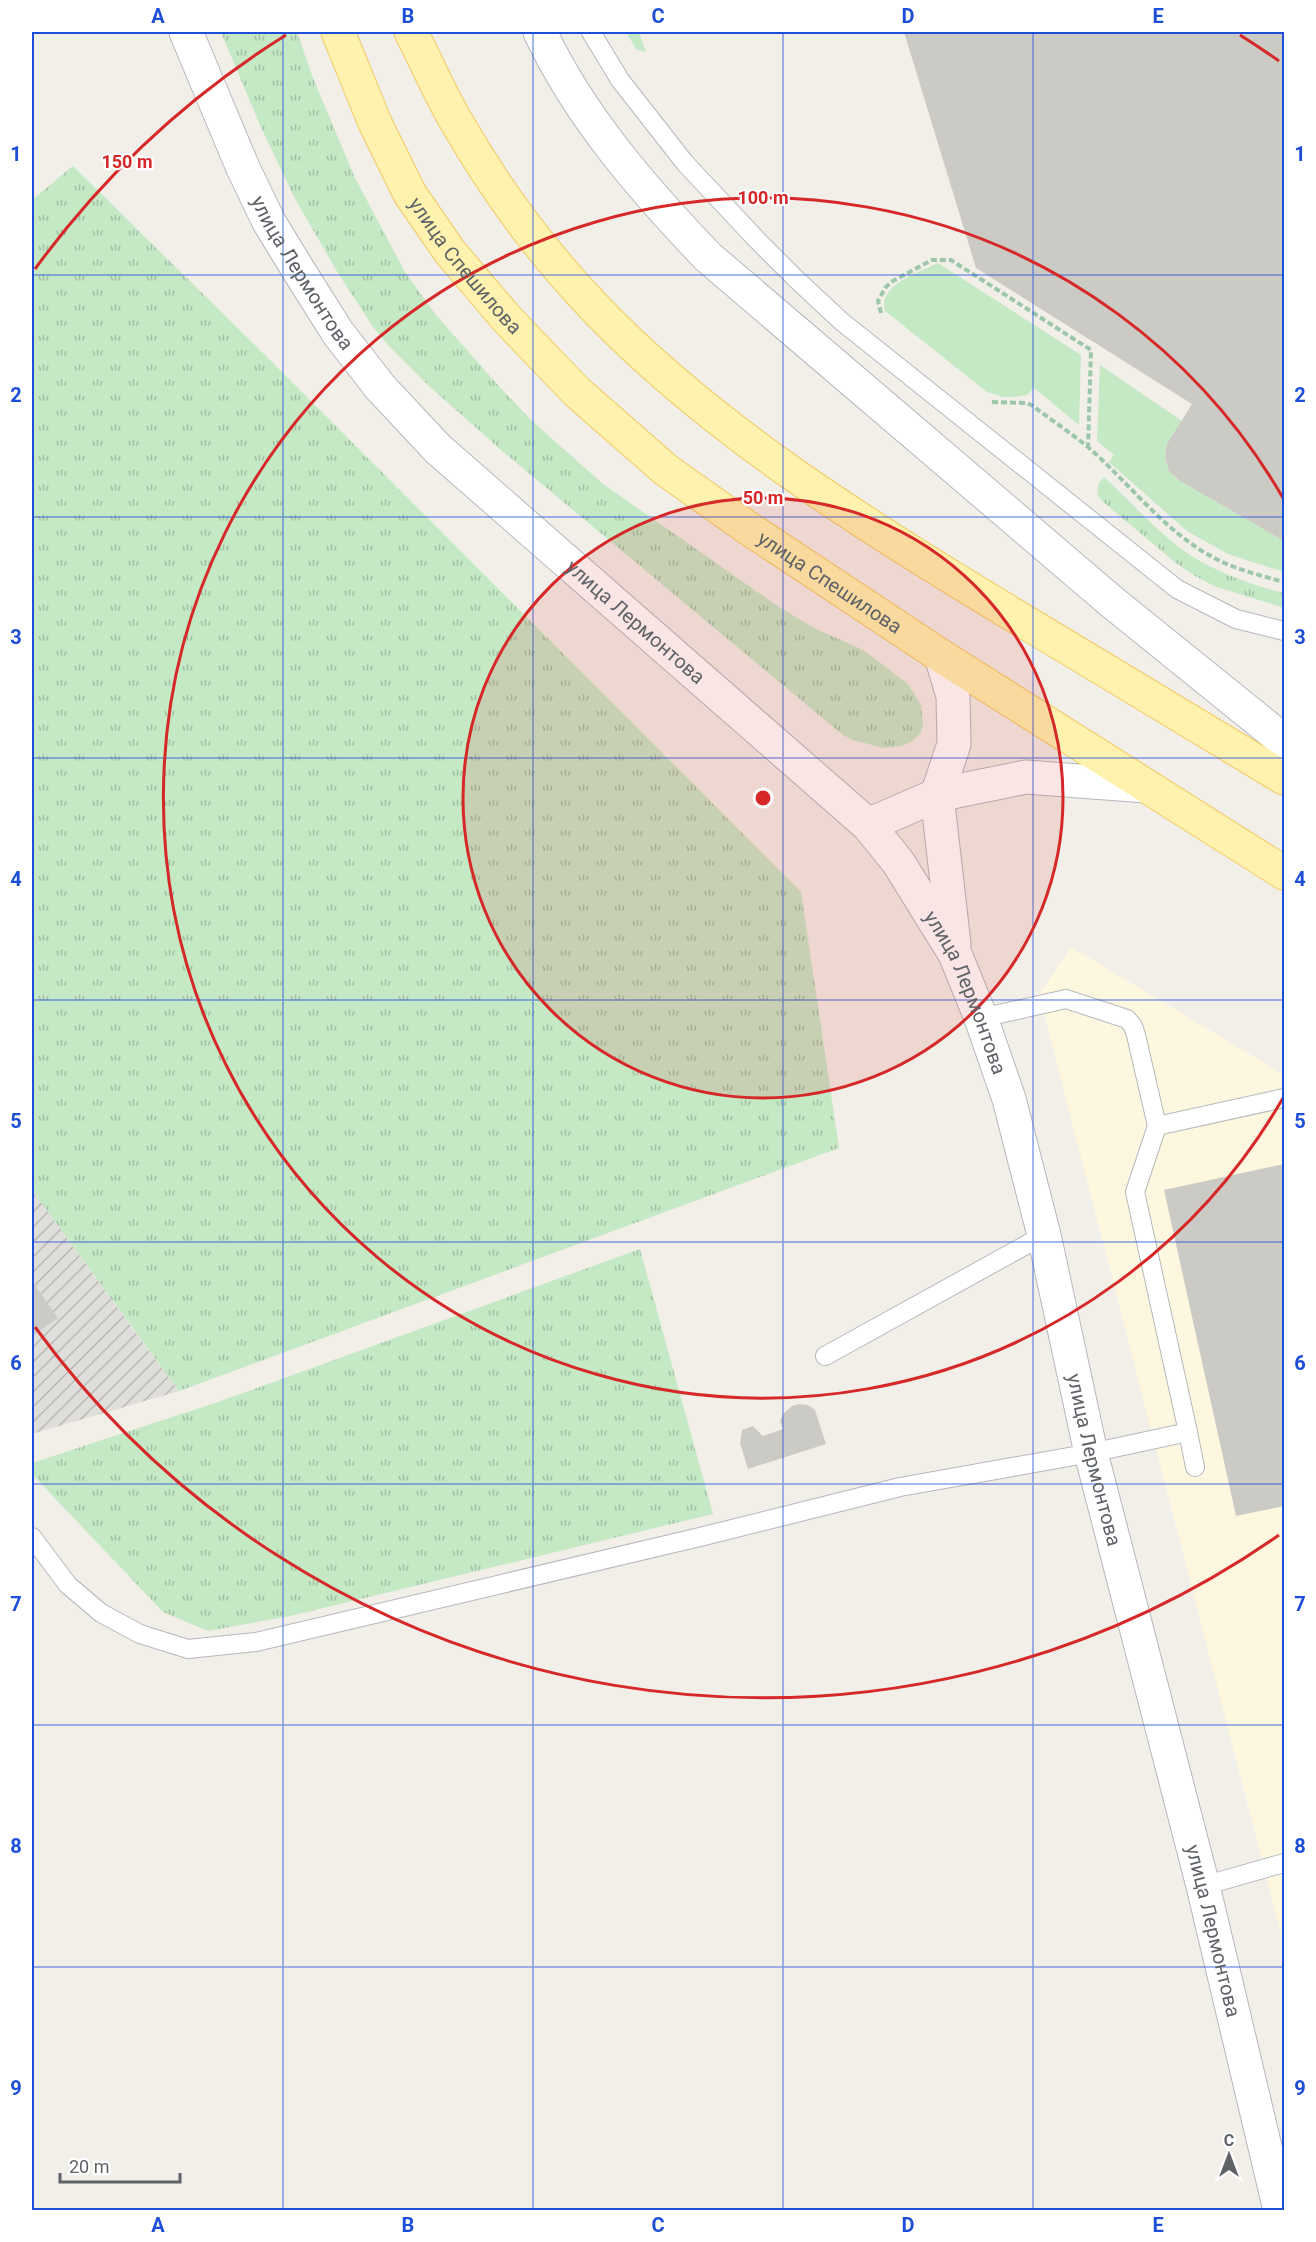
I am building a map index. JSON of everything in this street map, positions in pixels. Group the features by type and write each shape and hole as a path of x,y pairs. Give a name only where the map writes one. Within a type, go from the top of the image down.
{"main road":[{"name":"улица Спешилова","path":"338,32 375,123 410,194 450,252 500,311 577,392 666,470 748,528 941,656 1284,873"},
{"path":"411,32 454,119 501,194 538,242 596,309 680,386 789,471 879,532 1284,778"}],"street":[{"name":"улица Лермонтова","path":"186,32 269,222 338,333 380,387 438,449 868,825 898,862 955,954 981,1018 1009,1099 1044,1235 1090,1453 1203,1886 1280,2211"},
{"path":"540,32 555,63 588,115 660,207 708,257 1112,602 1284,741"},
{"path":"941,656 953,696 954,744 937,795 955,954"},
{"path":"868,825 937,795 1026,777 1146,786"}],"lane":[{"path":"591,32 620,80 685,163 757,240 841,321 1177,589 1236,619 1284,632"},
{"path":"981,1018 1066,999 1127,1019 1133,1026 1156,1126 1134,1192 1196,1467"},
{"path":"1156,1126 1284,1098"},
{"path":"825,1356 1044,1235"},
{"path":"33,1541 68,1585 101,1613 140,1634 188,1649 256,1642 705,1536 900,1487 1090,1453 1188,1432"},
{"path":"1203,1886 1284,1863"}],"path":[{"path":"886,319 879,309 878,301 891,282 932,260 951,260 1090,350 1088,448"},
{"path":"985,398 1001,404 1033,406 1088,448 1158,518 1194,546 1210,556 1242,569 1284,582"}],"shaded area":[{"path":"1071,947 1284,1075 1284,1946 1039,994"},
{"path":"32,1190 155,1359 179,1391 32,1434"}],"green space":[{"path":"221,32 297,32 313,78 355,178 405,272 436,315 531,420 603,484 779,607 814,628 863,650 908,684 921,705 923,725 920,734 911,742 901,746 884,748 843,735 501,450 429,386 390,347 373,327 338,273 294,197 259,123"},
{"path":"626,32 639,32 646,52 636,49"},
{"path":"73,166 801,892 839,1148 179,1391 32,1190 32,200"},
{"path":"938,263 1081,355 1079,425 1034,388 1027,395 1014,397 1003,397 987,392 885,311 884,302 887,294 894,287 911,275"},
{"path":"1100,365 1182,421 1166,451 1165,458 1172,473 1180,481 1284,541 1284,572 1228,554 1187,531 1109,462 1114,455 1097,441"},
{"path":"1104,477 1179,547 1224,573 1284,593 1284,608 1214,586 1176,563 1102,501 1097,494 1099,483"},
{"path":"640,1249 713,1514 290,1616 208,1631 163,1612 32,1474 32,1463 218,1402"}],"building":[{"path":"904,32 1284,32 1284,541 1180,481 1169,471 1165,457 1167,444 1192,404 976,268"},
{"path":"1284,1164 1284,1506 1236,1516 1164,1190"},
{"path":"32,1281 58,1318 32,1336"},
{"path":"808,1405 815,1410 826,1444 748,1469 740,1443 742,1430 753,1426 763,1436 783,1429 780,1421 784,1413 792,1406"}]}
